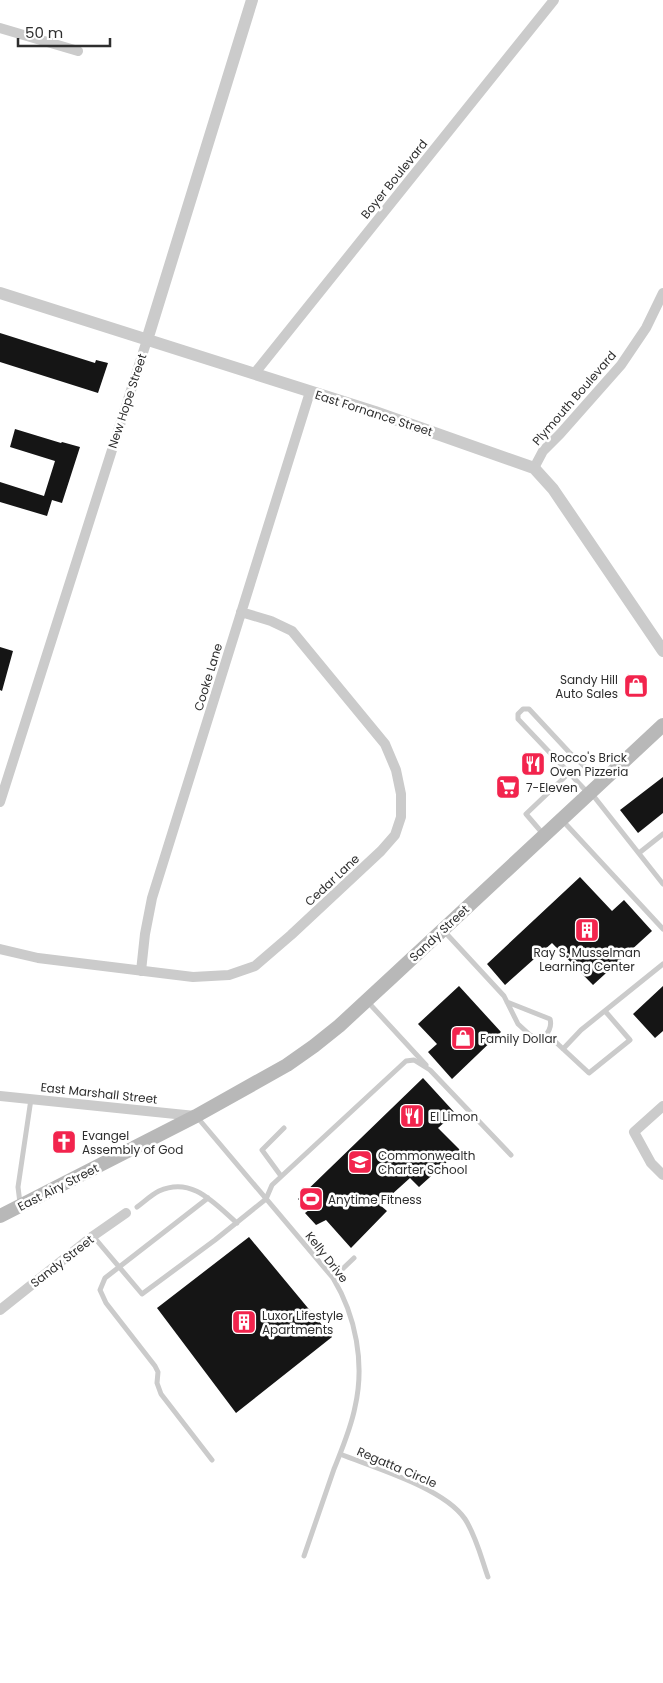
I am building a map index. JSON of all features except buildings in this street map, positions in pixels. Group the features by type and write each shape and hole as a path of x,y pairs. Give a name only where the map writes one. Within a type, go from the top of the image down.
{"main road":[{"name":"Sandy Street","path":"196,1116 301,1056 339,1026 663,725"},
{"name":"East Airy Street","path":"0,1216 196,1116"}],"street":[{"name":"New Hope Street","path":"0,802 147,340 252,0"},
{"name":"Boyer Boulevard","path":"254,374 554,0"},
{"path":"0,28 78,51"},
{"name":"East Fornance Street","path":"0,293 375,412 534,468 553,489 663,651"},
{"name":"Plymouth Boulevard","path":"534,468 543,451 621,365 646,328 663,293"},
{"name":"Cooke Lane","path":"141,971 144,934 152,898 310,392"},
{"name":"Cedar Lane","path":"0,949 38,958 193,977 229,975 255,966 381,851 394,835 401,818 401,794 396,770 385,744 292,631 271,621 241,612"},
{"name":"East Marshall Street","path":"0,1096 196,1116"},
{"path":"663,1106 634,1132 651,1163 663,1175"},
{"name":"Sandy Street","path":"0,1310 126,1213"}],"lane":[{"path":"601,782 569,752 529,709 524,709 518,714 518,719 590,793 663,884"},
{"path":"545,835 526,814 569,773"},
{"path":"561,820 663,929"},
{"path":"639,853 663,834"},
{"path":"443,930 504,996 506,1002 516,1020 530,1035 537,1039 547,1034 551,1023 550,1019 506,1002"},
{"path":"563,1049 581,1030 663,964"},
{"path":"367,1001 511,1156"},
{"path":"547,1034 589,1073 630,1040 605,1011"},
{"path":"94,1236 142,1294 266,1198 272,1185 281,1176 406,1061 414,1060 430,1070"},
{"path":"20,1206 18,1187 31,1099"},
{"name":"Kelly Drive","path":"196,1116 333,1278 351,1318 359,1358 355,1407 304,1556"},
{"path":"281,1176 262,1150 284,1128"},
{"path":"137,1208 158,1192 174,1186 199,1190 236,1223"},
{"path":"208,1198 105,1278 100,1290 102,1298 150,1357 158,1372 157,1383 161,1394 212,1460"},
{"path":"333,1278 354,1258"},
{"name":"Regatta Circle","path":"340,1454 420,1485 459,1510 472,1532 488,1577"}],"place":[{"name":"Sandy Hill Auto Sales","path":"636,686"},
{"name":"Rocco's Brick Oven Pizzeria","path":"533,764"},
{"name":"7-Eleven","path":"508,787"},
{"name":"Ray S. Musselman Learning Center","path":"587,930"},
{"name":"Family Dollar","path":"463,1038"},
{"name":"El Limon","path":"412,1116"},
{"name":"Evangel Assembly of God","path":"64,1142"},
{"name":"Commonwealth Charter School","path":"360,1162"},
{"name":"Anytime Fitness","path":"311,1199"},
{"name":"Luxor Lifestyle Apartments","path":"244,1322"}]}
